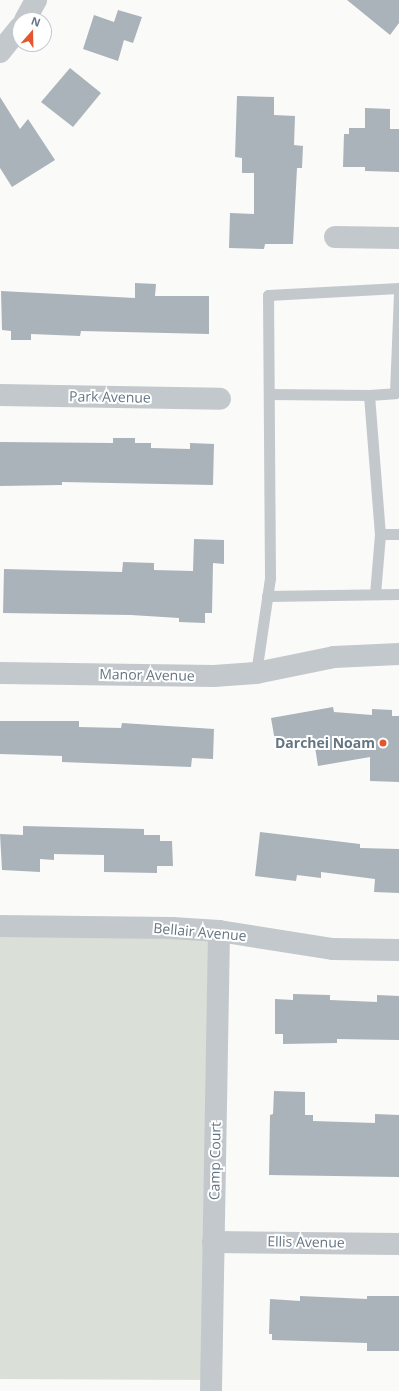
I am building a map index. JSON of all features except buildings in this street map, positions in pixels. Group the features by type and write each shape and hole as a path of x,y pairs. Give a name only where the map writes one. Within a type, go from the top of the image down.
{"street":[{"path":"29,12 36,0"},
{"path":"0,52 12,37"},
{"path":"335,237 399,238"},
{"name":"Park Avenue","path":"0,395 220,399"},
{"name":"Manor Avenue","path":"0,672 214,676 256,673 334,657 399,654"},
{"name":"Bellair Avenue","path":"0,926 172,928 218,931 333,949 399,950"},
{"name":"Camp Court","path":"211,1391 218,931"},
{"name":"Ellis Avenue","path":"213,1242 399,1244"}],"lane":[{"path":"256,673 270,578 268,294 399,288"},
{"path":"269,394 369,396 395,393 399,294"},
{"path":"369,396 380,534 375,594"},
{"path":"380,534 399,534"},
{"path":"267,596 399,594"}],"shaded area":[{"path":"0,926 219,931 211,1380 0,1379"}],"place":[{"name":"Darchei Noam","path":"383,743"}]}
